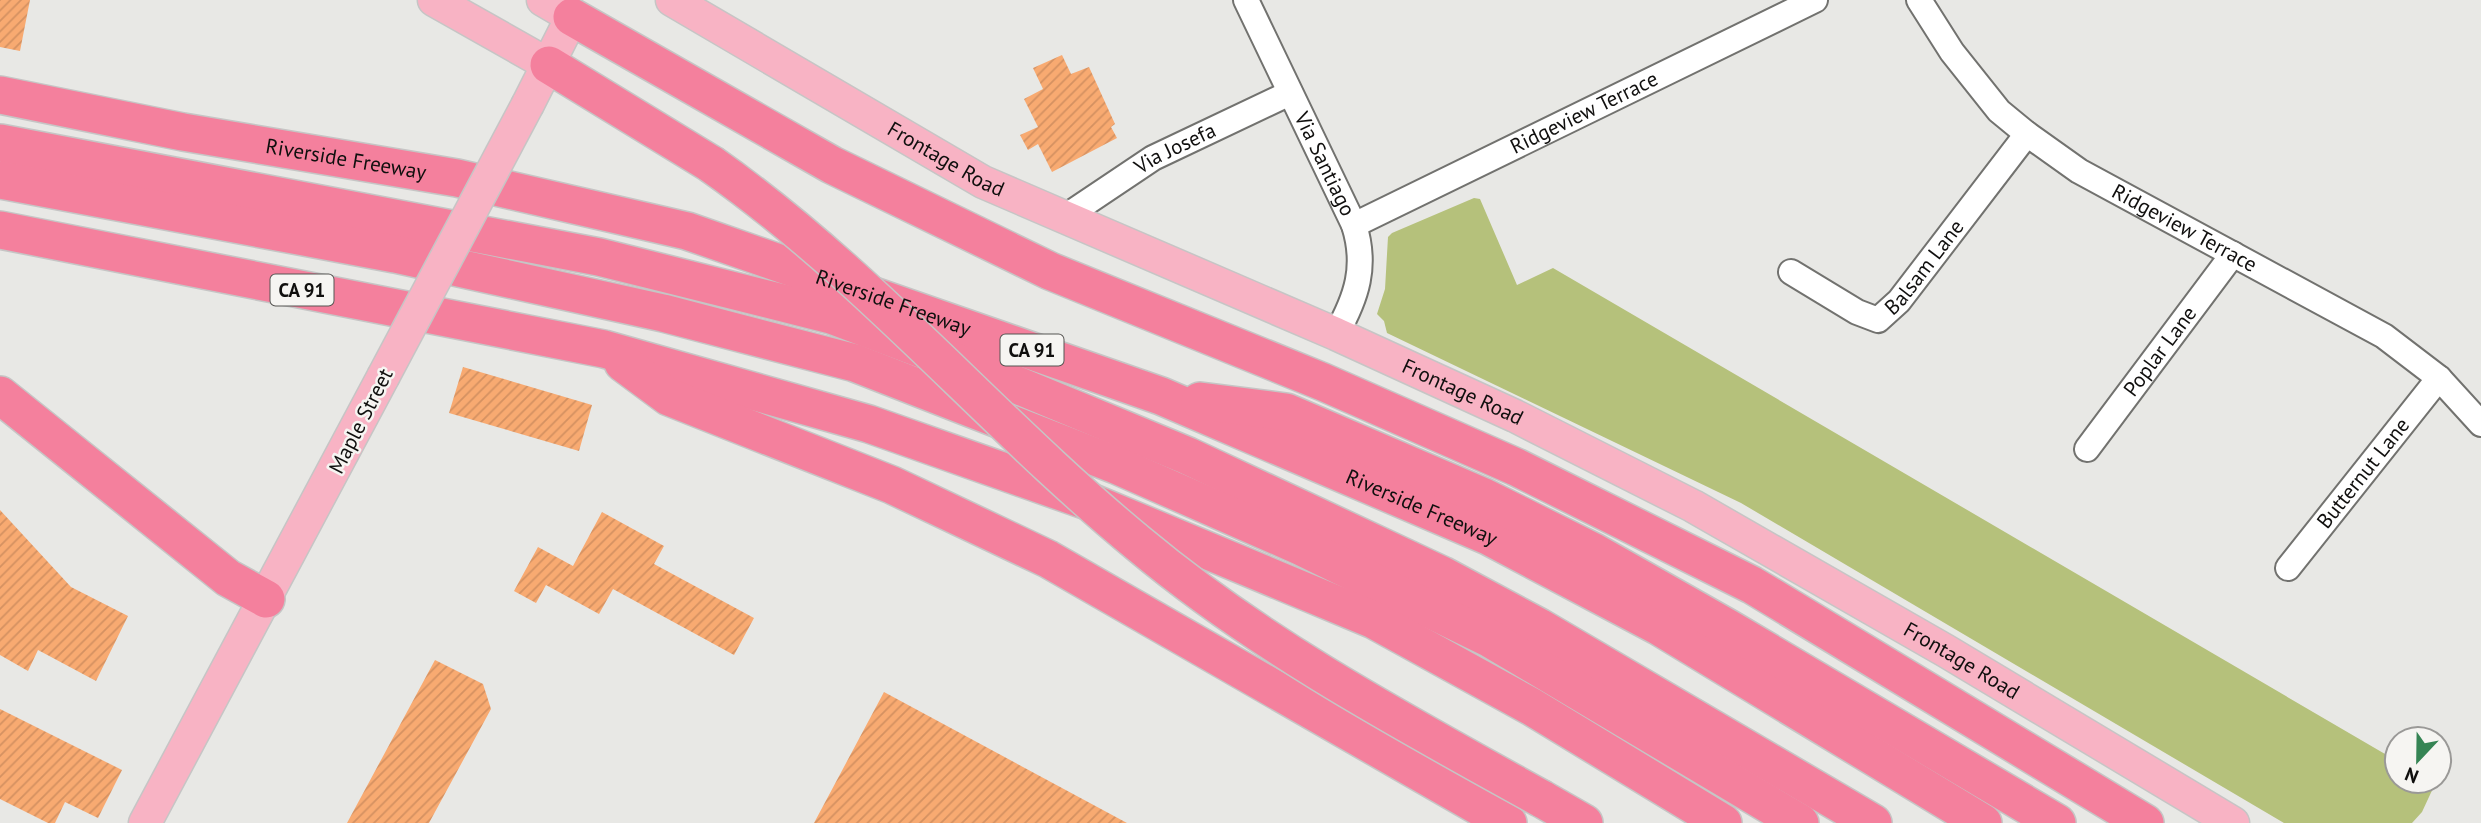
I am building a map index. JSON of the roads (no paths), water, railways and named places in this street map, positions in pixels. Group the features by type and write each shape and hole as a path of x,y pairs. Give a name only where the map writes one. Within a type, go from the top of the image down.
{"highway":[{"path":"558,9 832,165 1050,271 1323,382 1504,462 1752,585 2145,823"},
{"path":"549,65 711,164 761,199 823,250 1069,485 1172,571 1306,664 1584,823"},
{"name":"Riverside Freeway","path":"0,95 183,132 457,178 687,231 1161,396 1488,536 1658,626 1983,823"},
{"path":"0,143 599,257 843,320 1017,385 1188,456 1442,575 1539,627 1873,823"},
{"path":"0,180 395,254 663,313 855,363 1116,465 1327,559 1489,638 1800,823"},
{"name":"CA 91","path":"0,230 604,349 869,424 1093,503 1374,620 1532,707 1723,823"},
{"path":"604,349 669,397 892,485 1048,559 1508,823"},
{"path":"0,395 228,578 266,599"},
{"path":"1161,396 1286,412 1484,497 1594,552 1717,621 2057,823"}],"main road":[{"path":"434,0 549,65"},
{"name":"Frontage Road","path":"672,0 914,144 983,181 1515,415 1693,506 1946,651 2233,823"},
{"name":"Maple Street","path":"145,823 549,65 558,9"}],"street":[{"name":"Via Santiago","path":"1246,0 1354,225 1361,246 1359,284 1336,334"},
{"name":"Ridgeview Terrace","path":"1354,225 1815,0"},
{"name":"Ridgeview Terrace","path":"1919,0 1952,51 1999,111 2026,134 2079,171 2384,336 2438,378 2481,424"},
{"name":"Via Josefa","path":"1065,217 1153,158 1290,93"},
{"name":"Balsam Lane","path":"1791,272 1857,312 1878,320 1899,301 2026,134"},
{"name":"Poplar Lane","path":"2087,449 2233,254"},
{"name":"Butternut Lane","path":"2288,568 2438,378"}]}
